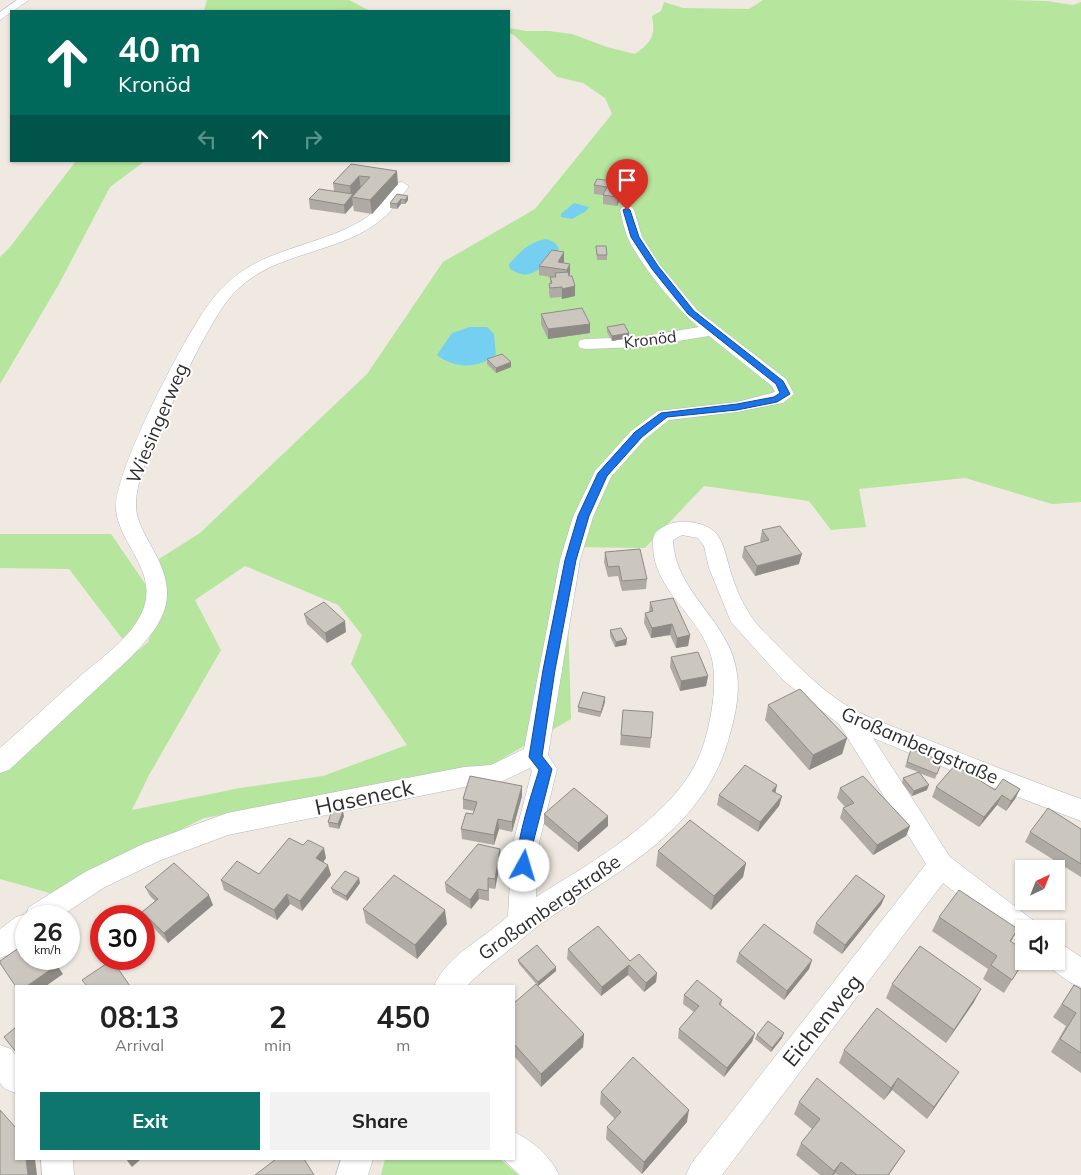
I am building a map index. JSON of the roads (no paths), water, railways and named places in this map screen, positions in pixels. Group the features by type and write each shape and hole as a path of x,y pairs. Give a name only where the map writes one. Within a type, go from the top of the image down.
{"street":[{"path":"0,17 24,0"},
{"name":"Wiesingerweg","path":"0,763 136,637 154,608 158,588 154,569 133,529 126,511 127,493 139,458 178,368 219,300 231,285 250,272 346,234 370,222 402,186"},
{"name":"Kronöd","path":"535,757 570,560 583,516 602,475 638,435 664,415 737,407 777,399 786,394 780,383 691,312 654,267 635,237 627,210"},
{"name":"Kronöd","path":"586,344 641,342 713,330"},
{"name":"Großambergstraße","path":"449,985 474,960 509,934 521,922 610,865 645,837 680,803 701,777 714,746 726,693 725,668 710,630 686,599 663,559 661,549 663,537 679,528 698,530 705,533 714,545 719,568 739,616 792,675 816,696 847,717 1081,810"},
{"path":"847,717 941,865 1015,923"},
{"path":"521,922 525,847 546,769 535,757"},
{"name":"Haseneck","path":"56,905 94,880 152,852 226,824 464,776 494,775 525,759 535,757"},
{"name":"Eichenweg","path":"702,1175 790,1060 863,970 941,865"},
{"path":"0,945 15,934"},
{"path":"1065,962 1081,974"},
{"path":"0,1060 15,1077"},
{"path":"515,1149 544,1175"},
{"path":"57,1160 58,1175"},
{"path":"352,1175 357,1160"}],"water":[{"path":"574,203 589,207 586,211 572,219 561,217 561,214"},
{"path":"546,239 554,242 559,248 555,256 547,264 538,270 526,274 510,269 509,264 521,252 535,242"},
{"path":"470,327 487,327 494,334 496,354 490,359 475,365 451,363 437,355 452,333"}]}
